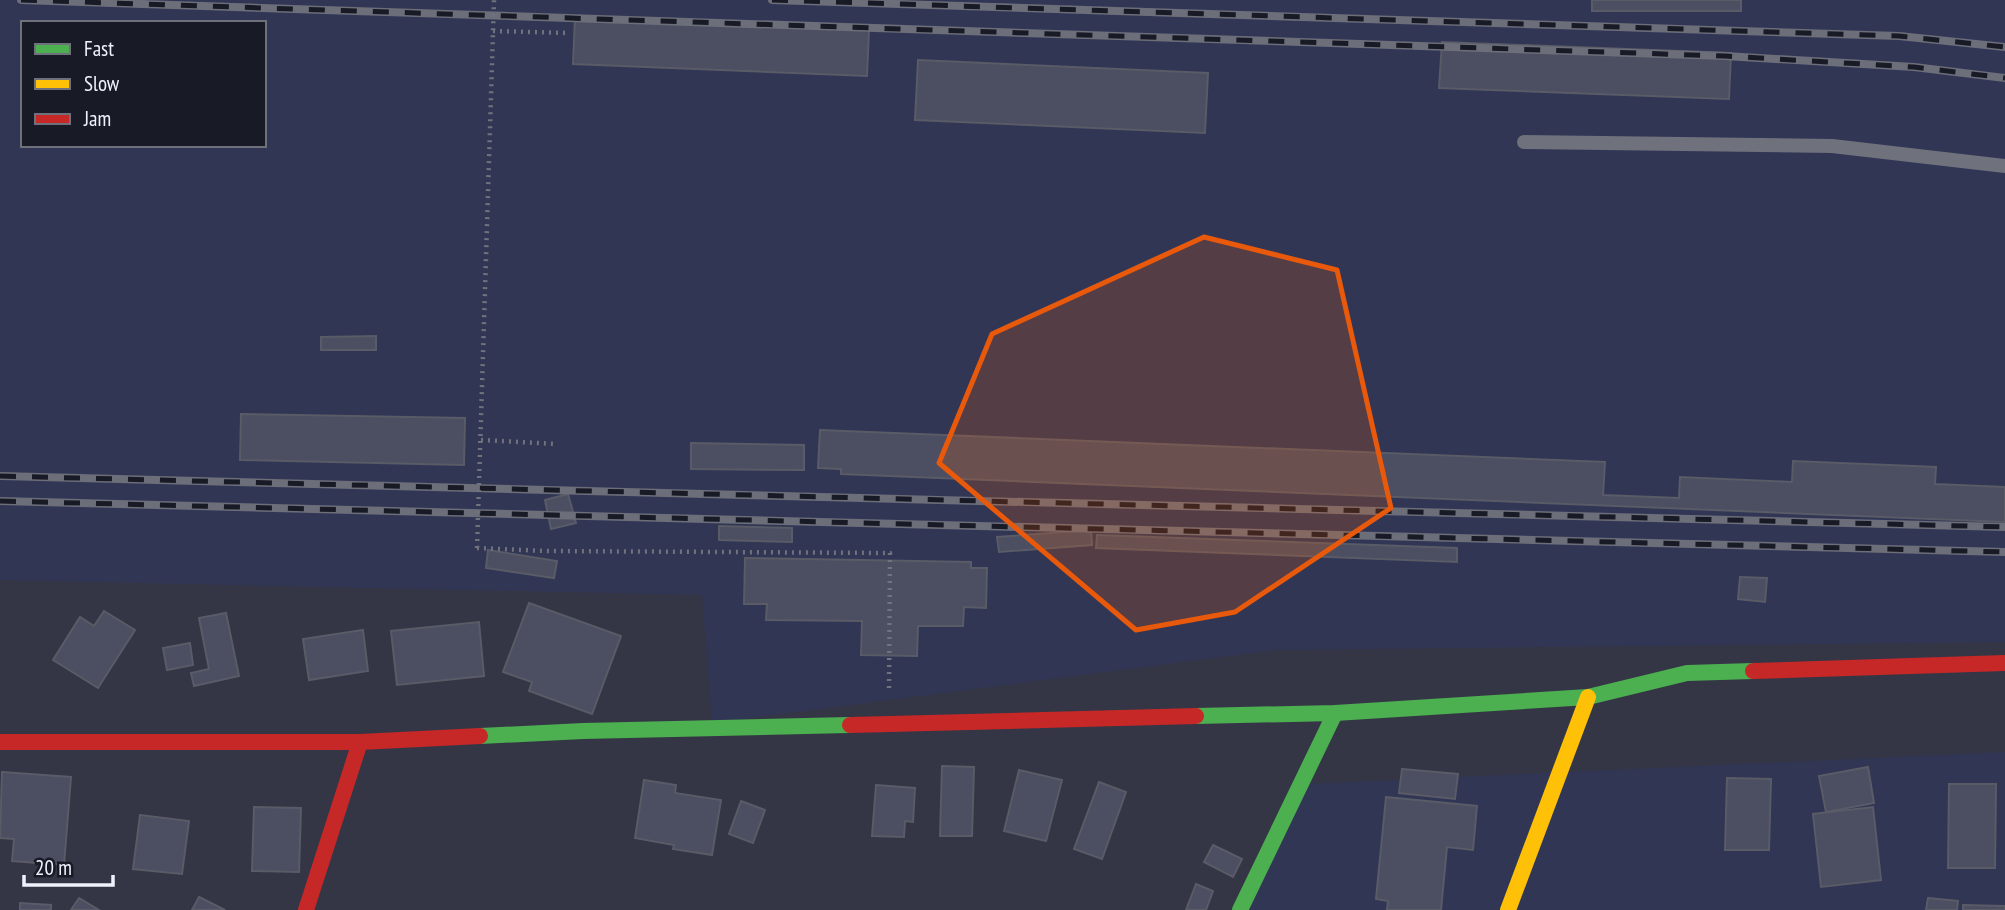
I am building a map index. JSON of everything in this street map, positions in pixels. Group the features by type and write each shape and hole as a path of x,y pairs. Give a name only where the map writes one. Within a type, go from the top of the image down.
{"main road":[{"path":"0,742 360,742 583,731 1335,713 1588,697 1687,673 2005,663"},
{"path":"1508,910 1588,697"},
{"path":"1240,910 1335,713"},
{"path":"306,910 360,742"}],"lane":[{"path":"1524,142 1832,146 2005,166"}],"path":[{"path":"494,0 477,548 547,551 890,553 889,723"},
{"path":"493,31 568,33"},
{"path":"481,440 557,444"}],"highlighted area":[{"path":"1204,237 1337,270 1391,508 1235,612 1136,630 939,463 992,334"}],"shaded area":[{"path":"0,0 2005,0 2005,642 1275,650 712,723 702,595 0,580"},
{"path":"2005,752 2005,910 1249,910 1307,784"}],"building":[{"path":"1592,0 1741,0 1741,11 1592,11"},
{"path":"575,17 869,29 867,76 573,64"},
{"path":"1442,42 1731,53 1729,99 1439,88"},
{"path":"918,60 1208,73 1205,133 915,120"},
{"path":"376,336 376,350 321,350 321,337"},
{"path":"241,414 465,418 464,465 240,460"},
{"path":"820,430 1605,462 1603,495 1679,498 1680,477 1792,482 1793,461 1936,467 1935,484 2005,487 2005,522 841,474 841,469 818,468"},
{"path":"691,443 804,445 804,470 691,469"},
{"path":"568,494 576,523 551,529 545,500"},
{"path":"719,526 792,528 792,542 719,540"},
{"path":"1091,530 1092,545 999,552 997,537"},
{"path":"1097,535 1457,548 1457,562 1096,548"},
{"path":"488,550 557,561 554,578 486,568"},
{"path":"745,558 971,562 971,568 987,568 986,608 964,607 963,626 918,626 917,656 861,655 862,621 766,620 767,604 744,604"},
{"path":"1740,577 1767,578 1765,602 1738,599"},
{"path":"529,603 621,636 592,714 529,691 532,682 503,672"},
{"path":"104,611 135,630 98,688 53,660 80,617 94,626"},
{"path":"226,613 239,676 194,686 191,673 209,669 199,618"},
{"path":"479,622 484,676 397,685 391,631"},
{"path":"363,630 368,671 309,680 303,639"},
{"path":"190,643 193,665 167,670 163,648"},
{"path":"942,766 974,767 972,836 940,836"},
{"path":"1868,767 1874,803 1826,812 1819,776"},
{"path":"1402,769 1458,774 1455,799 1399,793"},
{"path":"1019,770 1062,780 1046,841 1004,831"},
{"path":"2,772 71,777 64,865 12,861 14,839 0,838"},
{"path":"1727,778 1771,779 1769,850 1725,850"},
{"path":"644,780 676,785 675,793 721,800 712,855 673,849 674,845 635,838"},
{"path":"1099,782 1126,792 1102,859 1074,849"},
{"path":"1949,784 1996,784 1995,868 1948,868"},
{"path":"876,785 915,788 913,822 905,821 904,837 872,836"},
{"path":"1386,797 1477,806 1473,850 1447,847 1441,910 1387,910 1388,901 1376,899"},
{"path":"741,801 765,810 753,843 729,834"},
{"path":"254,807 301,808 299,872 252,871"},
{"path":"1873,807 1881,880 1821,887 1813,814"},
{"path":"140,815 189,821 182,874 133,869"},
{"path":"1213,845 1242,859 1233,877 1204,862"},
{"path":"1196,884 1213,891 1206,910 1186,910"},
{"path":"199,897 225,910 192,910"},
{"path":"79,898 99,910 71,910"},
{"path":"1928,898 1958,901 1957,910 1926,910"},
{"path":"20,903 51,905 51,910 20,910"},
{"path":"1963,905 2005,906 2005,910 1963,910"}],"railway":[{"path":"21,0 1725,56 1914,67 2005,78"},
{"path":"772,0 1899,36 2005,47"},
{"path":"0,476 2005,527"},
{"path":"0,501 2005,552"}],"traffic: fast":[{"path":"1196,716 1335,713 1588,697 1687,673 1753,671"},
{"path":"1240,910 1335,713"},
{"path":"480,736 850,725"}],"traffic: slow":[{"path":"1508,910 1588,697"}],"traffic: jam":[{"path":"1753,671 2005,663"},
{"path":"850,725 1196,716"},
{"path":"0,742 360,742 480,736"},
{"path":"306,910 360,742"}]}
